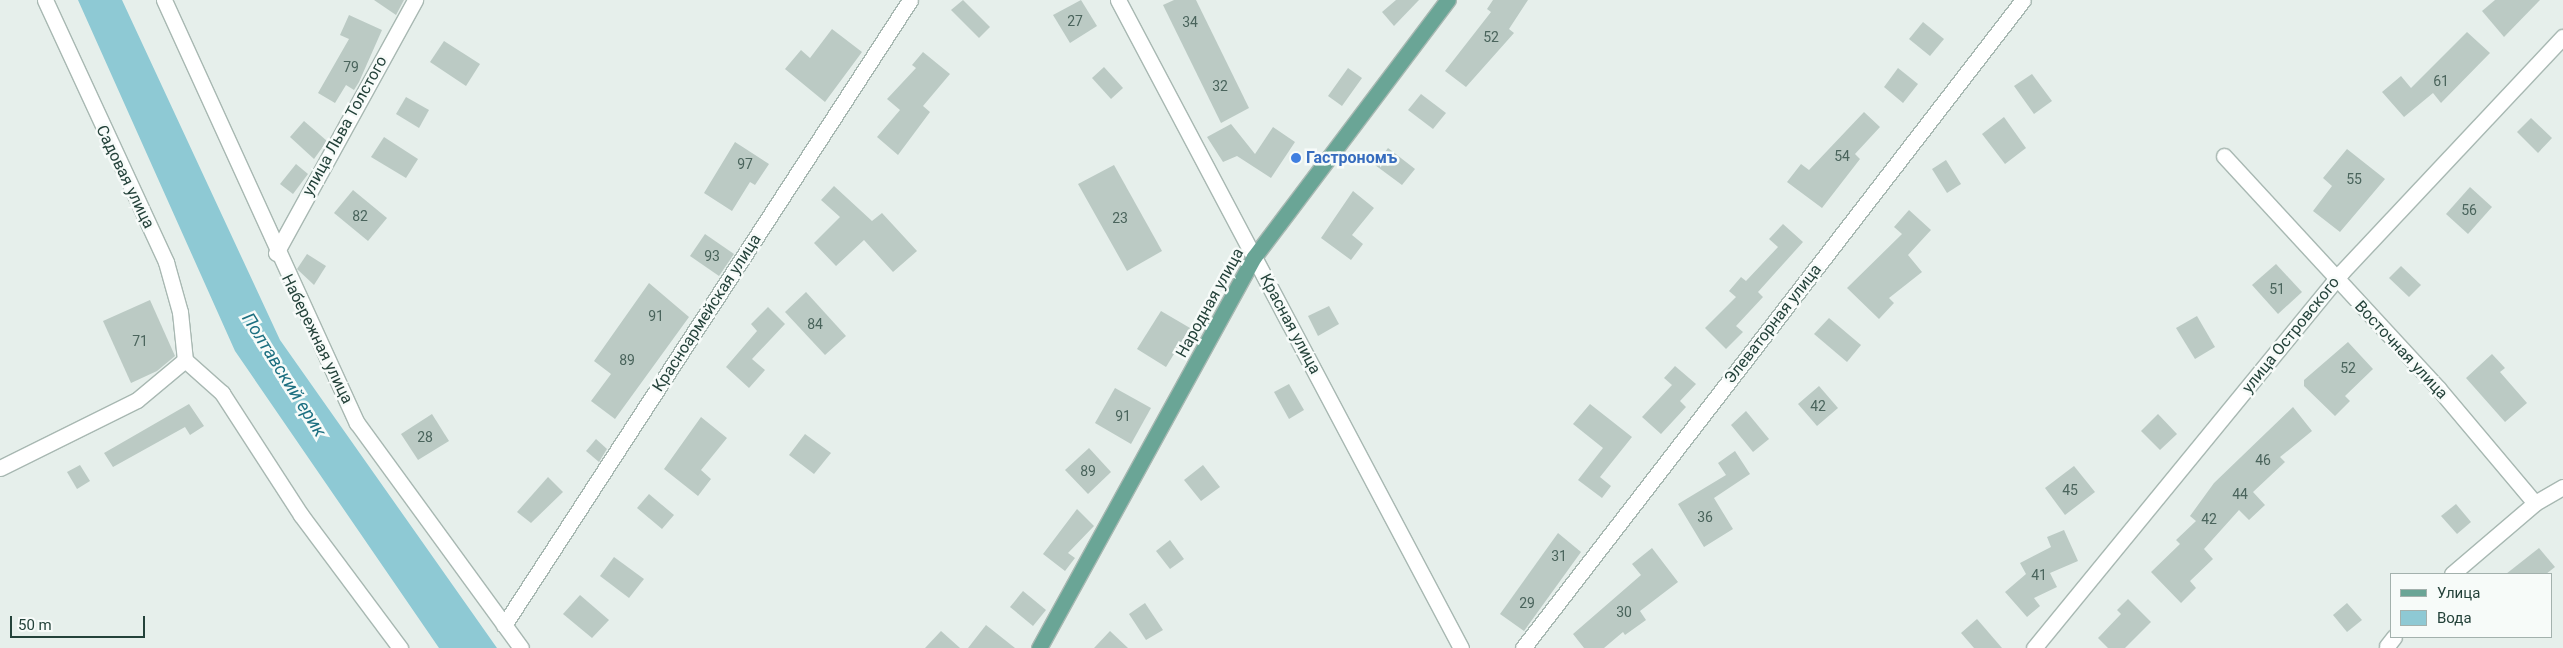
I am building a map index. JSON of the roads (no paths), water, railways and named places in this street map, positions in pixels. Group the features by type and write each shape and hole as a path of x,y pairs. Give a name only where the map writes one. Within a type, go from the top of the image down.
{"main road":[{"name":"Народная улица","path":"1039,648 1254,257 1448,0"}],"street":[{"name":"Садовая улица","path":"45,0 166,262 180,312 185,360"},
{"name":"Набережная улица","path":"164,0 276,253 357,422 521,648"},
{"name":"улица Льва Толстого","path":"276,253 415,0"},
{"name":"Красноармейская улица","path":"504,625 910,0"},
{"name":"Красная улица","path":"1118,0 1461,648"},
{"name":"Элеваторная улица","path":"1523,648 2023,0"},
{"name":"улица Островского","path":"2034,648 2336,280 2563,37"},
{"name":"Восточная улица","path":"2224,156 2336,280 2438,388 2535,503"},
{"path":"0,468 138,400 185,360 222,393 301,515 400,648"},
{"path":"2453,573 2535,503 2563,487"}],"water":[{"name":"Полтавский ерик","path":"78,0 122,0 280,340 497,648 439,648 235,351"}],"place":[{"name":"Гастрономъ","path":"1296,158"}]}
